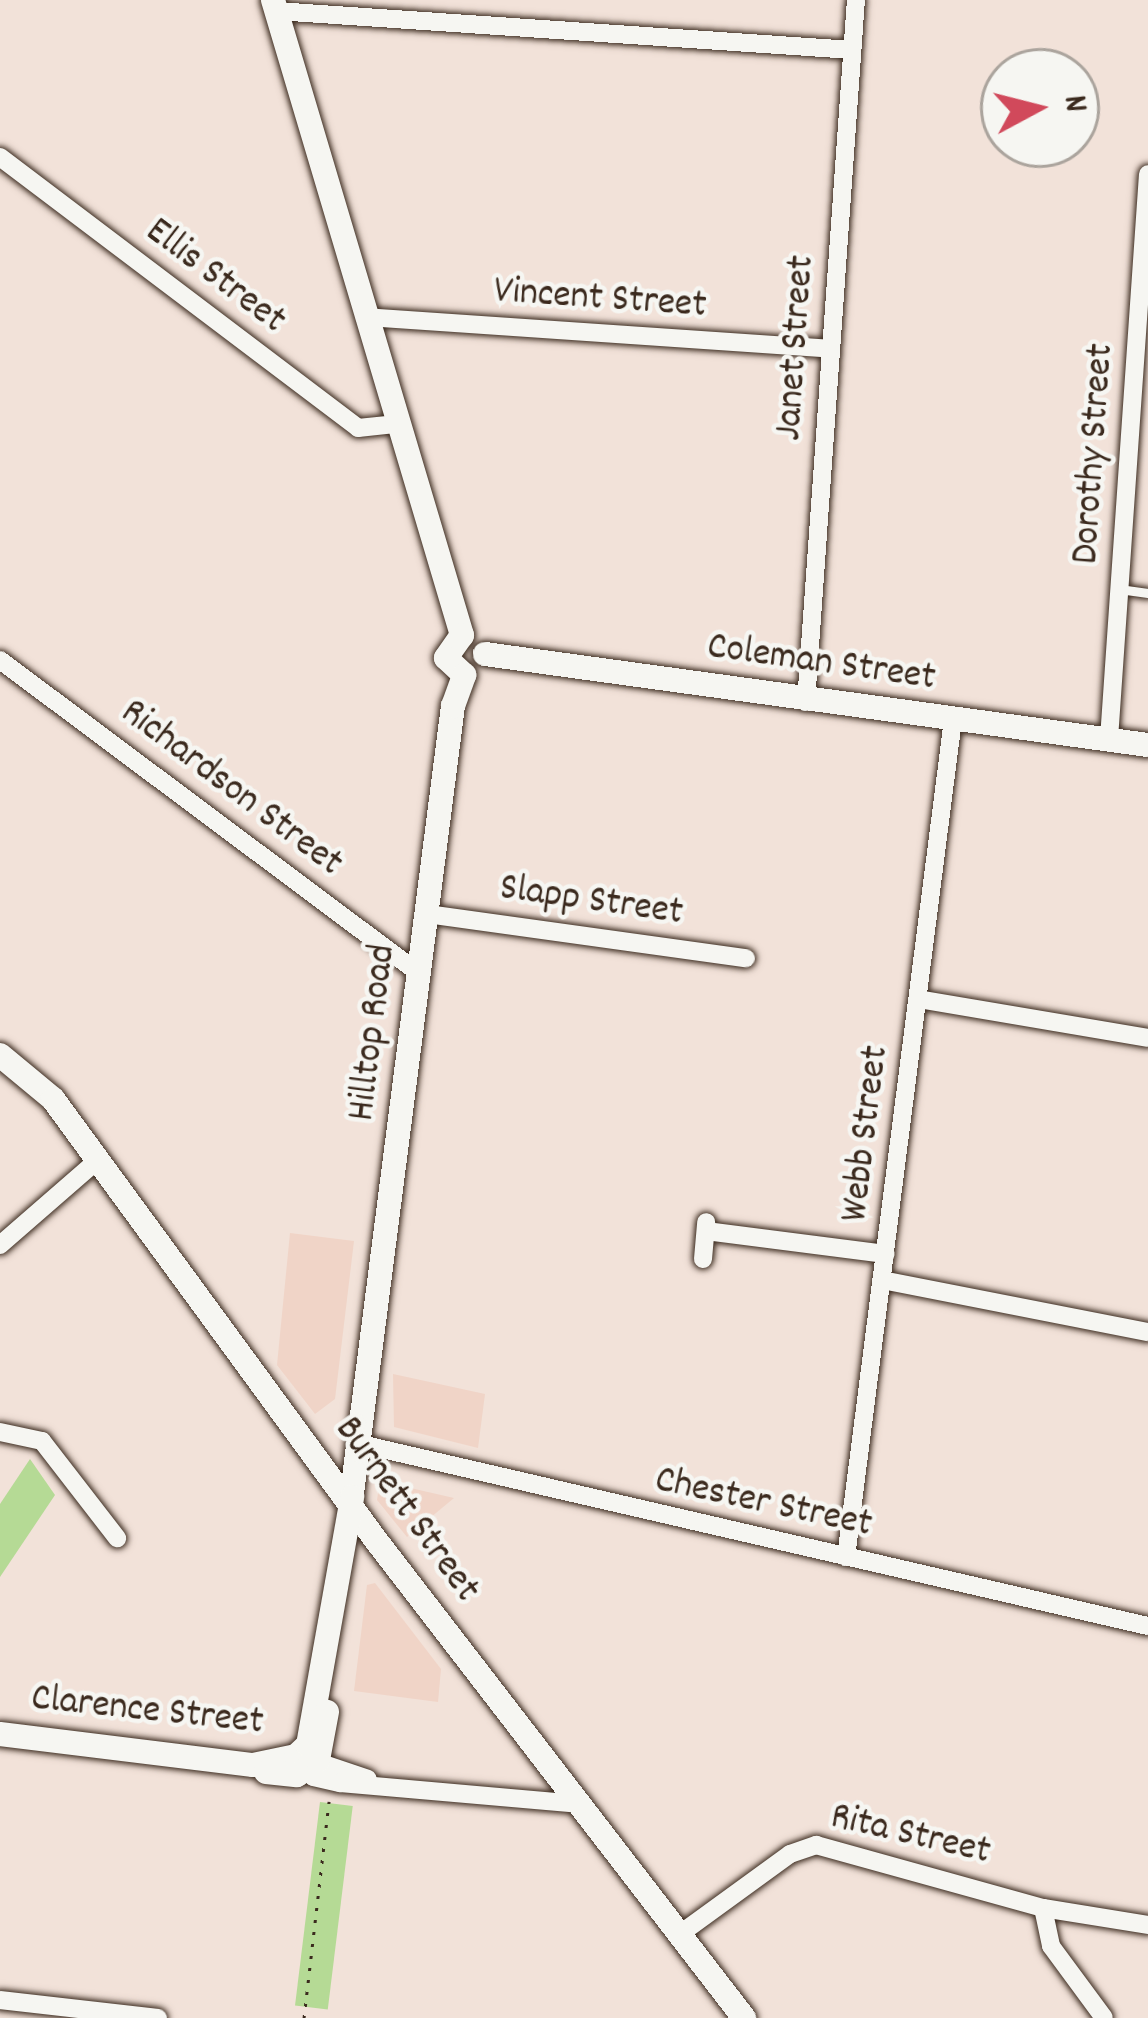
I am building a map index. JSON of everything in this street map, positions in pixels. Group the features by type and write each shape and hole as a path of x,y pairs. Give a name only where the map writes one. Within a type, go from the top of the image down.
{"street":[{"name":"Janet Street","path":"806,702 856,0"},
{"path":"462,635 395,424 275,6 853,50"},
{"name":"Ellis Street","path":"0,157 358,428 395,424"},
{"name":"Dorothy Street","path":"1108,739 1148,174"},
{"name":"Vincent Street","path":"365,317 830,349"},
{"path":"462,635 476,638 485,654 477,671 464,675 446,658 462,635"},
{"name":"Coleman Street","path":"485,654 806,702 1148,745"},
{"name":"Richardson Street","path":"0,660 420,974"},
{"name":"Hilltop Road","path":"302,1762 329,1643 351,1502 453,706 464,675"},
{"name":"Webb Street","path":"846,1557 953,719"},
{"name":"Slapp Street","path":"427,914 746,958"},
{"path":"918,999 1148,1038"},
{"name":"Burnett Street","path":"0,1054 53,1099 351,1502 744,2018"},
{"path":"0,1245 99,1159"},
{"path":"703,1259 706,1225 886,1254"},
{"path":"882,1280 1148,1332"},
{"path":"301,1430 338,1435 364,1401"},
{"name":"Hilltop Road","path":"351,1502 364,1444 364,1401"},
{"path":"0,1432 42,1441 117,1538"},
{"name":"Chester Street","path":"364,1444 407,1460 1148,1627"},
{"name":"Clarence Street","path":"0,1734 253,1765 302,1762 372,1781 581,1804"},
{"name":"Rita Street","path":"680,1934 808,1845 1043,1908 1148,1925"},
{"path":"1043,1908 1051,1946 1104,2018"},
{"path":"0,2000 158,2018"}],"lane":[{"path":"1119,589 1148,593"}],"path":[{"path":"304,2018 329,1799"}],"shaded area":[{"path":"290,1233 354,1241 335,1399 315,1414 277,1365"},
{"path":"393,1374 485,1394 478,1448 394,1427"},
{"path":"380,1481 454,1498 407,1537 377,1500"},
{"path":"375,1583 441,1669 438,1702 354,1691 367,1585"}],"green space":[{"path":"30,1459 55,1495 0,1577 0,1504"},
{"path":"320,1802 353,1806 328,2009 295,2005"}]}
